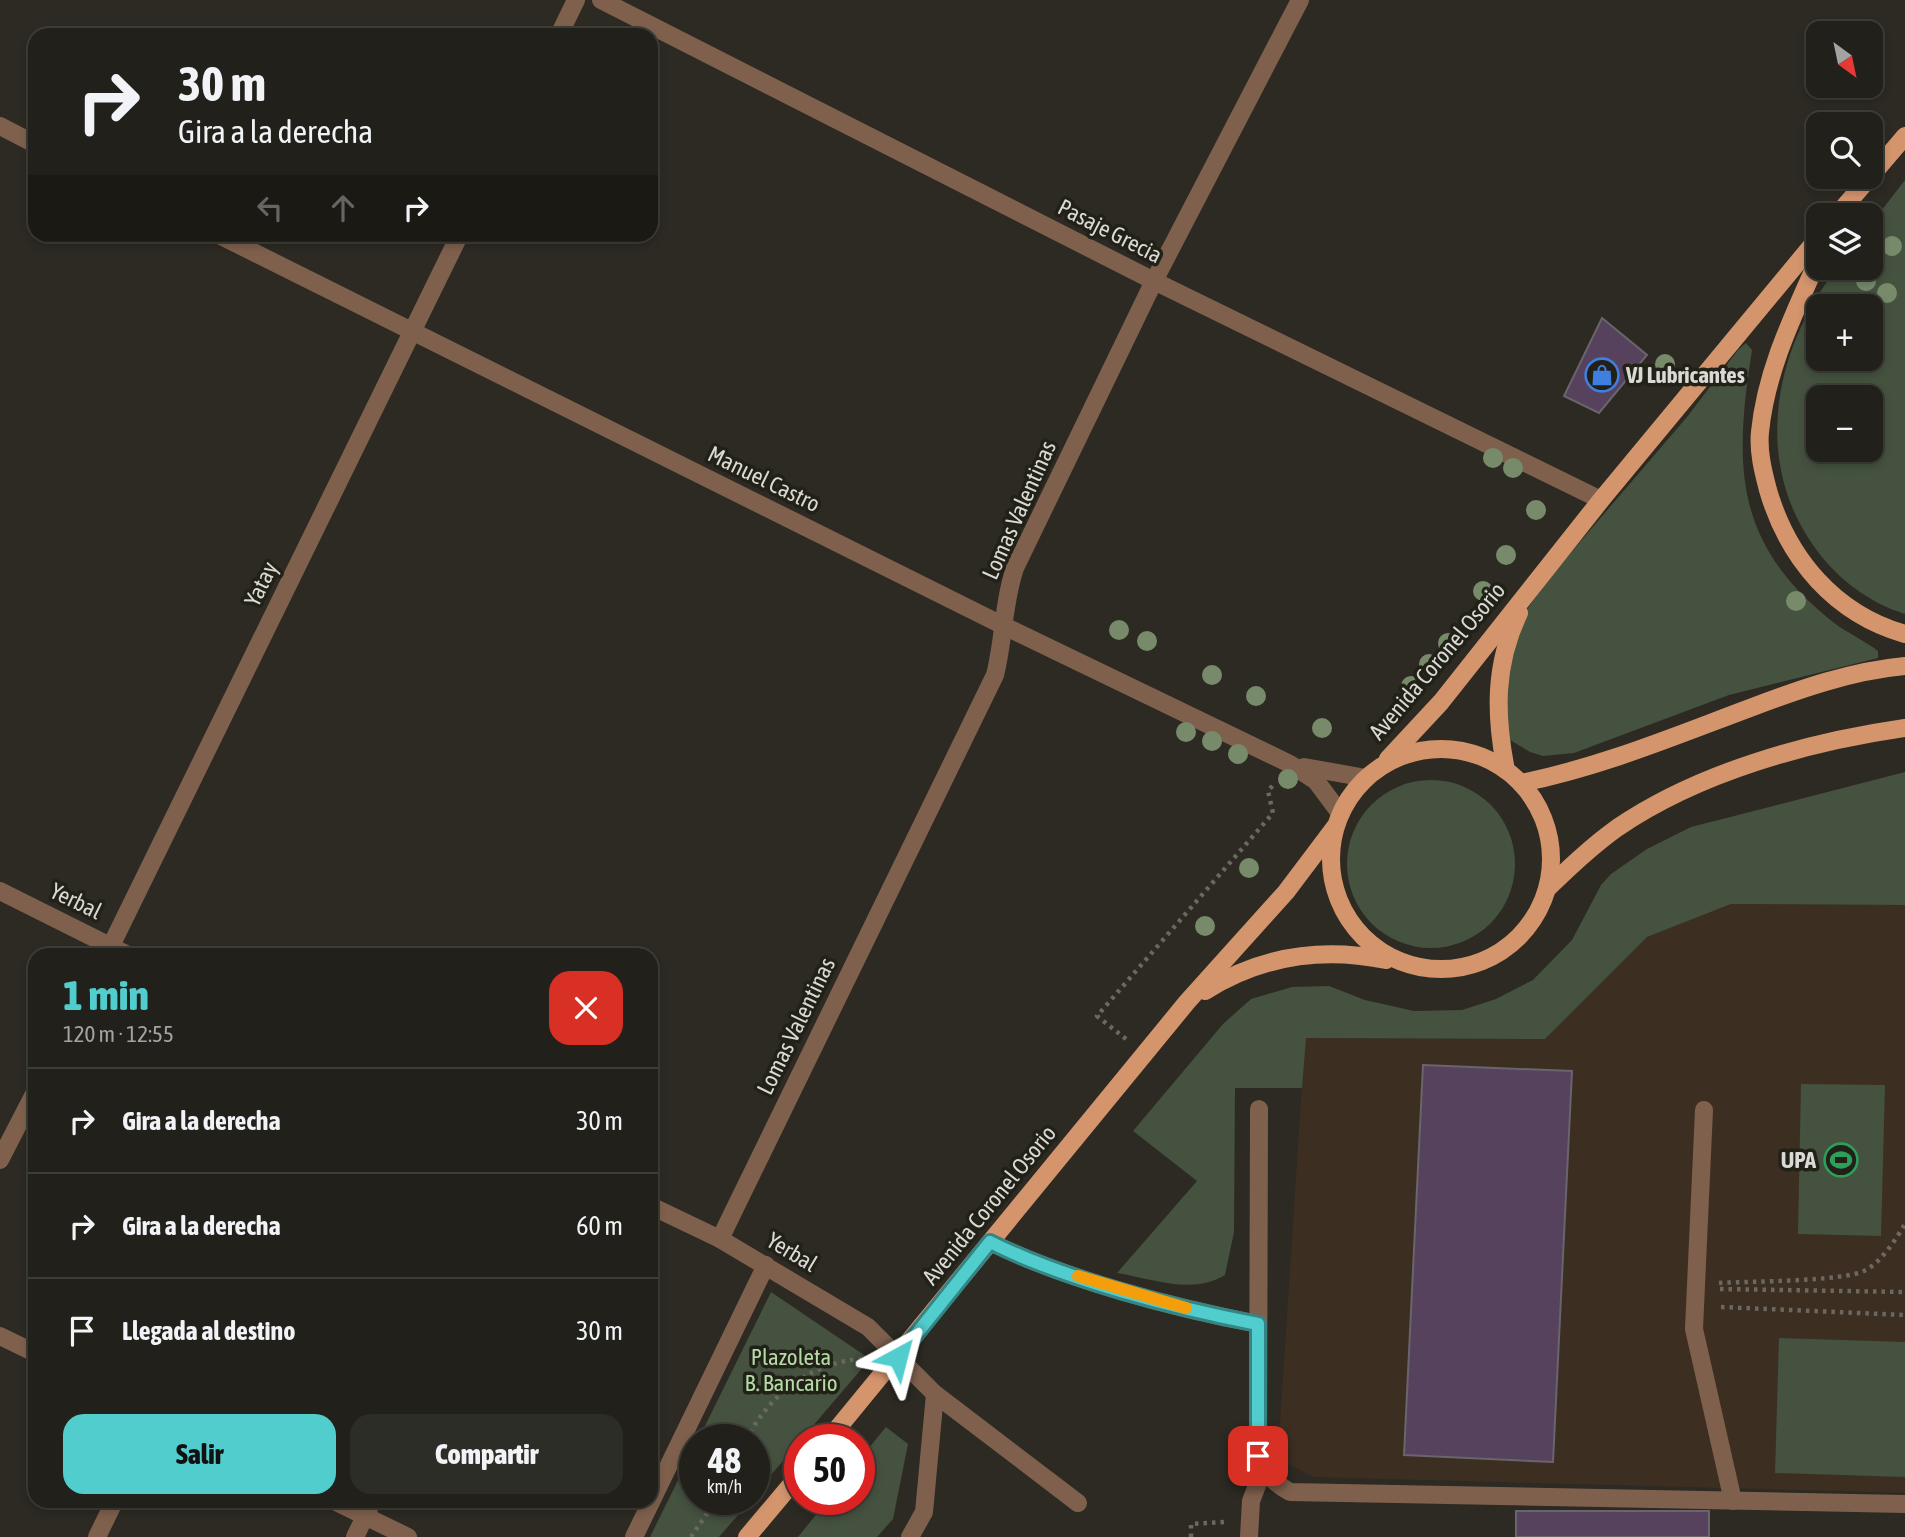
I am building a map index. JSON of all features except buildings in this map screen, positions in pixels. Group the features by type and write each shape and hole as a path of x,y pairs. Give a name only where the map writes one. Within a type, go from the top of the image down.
{"main road":[{"path":"1883,161 1905,136"},
{"path":"1848,203 1859,189"},
{"name":"Avenida Coronel Osorio","path":"1381,766 1441,702 1531,586 1806,252"},
{"path":"1809,280 1783,339 1765,397 1759,435 1762,467 1776,516 1786,536 1816,579 1861,617 1905,634"},
{"name":"Avenida Coronel Osorio","path":"1506,769 1497,723 1498,676 1510,630 1531,586"},
{"path":"1521,783 1611,760 1798,690 1848,676 1905,666"},
{"path":"1548,888 1618,828 1673,797 1783,753 1851,736 1905,728"},
{"path":"1444,748 1477,754 1506,769 1521,783 1538,806 1548,832 1552,860 1548,888 1535,916 1517,939 1491,957 1463,968 1432,970 1403,963 1373,947 1350,923 1335,893 1330,860 1337,820 1366,778 1381,766 1411,753 1444,748"},
{"name":"Avenida Coronel Osorio","path":"841,1424 1187,1002 1286,892 1337,820"},
{"name":"Avenida Coronel Osorio","path":"1187,1002 1226,978 1268,962 1313,954 1358,954 1403,963"},
{"path":"747,1537 784,1493"}],"street":[{"path":"562,28 576,0"},
{"name":"Pasaje Grecia","path":"601,0 656,28"},
{"name":"Lomas Valentinas","path":"720,1239 995,675 1007,591 1015,568 1154,281 1300,0"},
{"name":"Pasaje Grecia","path":"658,29 1154,281 1601,500"},
{"path":"0,126 28,140"},
{"name":"Manuel Castro","path":"233,242 1004,626 1290,764 1316,781 1337,820"},
{"name":"Yatay","path":"109,948 456,242"},
{"name":"Manuel Castro","path":"1290,764 1323,773 1366,778"},
{"name":"Yerbal","path":"0,891 103,948"},
{"path":"2,1149 28,1104"},
{"path":"1259,1109 1258,1456 1263,1471 1275,1483 1290,1492 1905,1504"},
{"path":"1704,1110 1694,1329 1732,1501"},
{"name":"Yerbal","path":"658,1209 720,1239 868,1327 935,1394 1078,1503"},
{"path":"990,1242 1023,1258 1098,1282 1201,1313 1258,1324"},
{"path":"658,1488 766,1265"},
{"path":"0,1336 28,1350"},
{"path":"910,1537 924,1512 935,1394"},
{"path":"1250,1528 1251,1501 1263,1471"},
{"path":"97,1537 111,1508"},
{"path":"634,1537 648,1508"},
{"path":"355,1537 368,1509 408,1537"}],"path":[{"path":"1144,1054 1097,1016 1273,813 1268,791 1290,764"},
{"path":"1717,1315 1718,1283 1846,1276 1867,1270 1893,1243 1905,1224"},
{"path":"1718,1289 1905,1292"},
{"path":"1717,1306 1905,1315"},
{"path":"756,1424 768,1405 801,1379 836,1360 898,1357"},
{"path":"691,1537 706,1515"},
{"path":"1191,1537 1191,1524 1250,1528"}],"shaded area":[{"path":"1731,904 1905,905 1905,1493 1314,1477 1288,1464 1279,1439 1305,1038 1545,1039 1647,937"}],"green space":[{"path":"1905,180 1905,614 1865,595 1831,568 1813,545 1794,511 1782,476 1777,440 1779,404 1786,368 1806,319 1806,371 1883,371 1883,294 1819,294 1829,280 1883,280 1883,208"},
{"path":"1746,343 1752,350 1746,391 1743,466 1748,500 1759,532 1776,562 1800,592 1833,622 1878,651 1878,658 1729,695 1574,753 1543,756 1530,752 1510,740 1506,734 1502,679 1523,615 1549,578 1687,417"},
{"path":"1905,772 1905,905 1731,904 1647,937 1545,1039 1306,1038 1302,1088 1235,1088 1234,1232 1225,1275 1213,1281 1186,1285 1117,1273 1197,1181 1133,1131 1223,1024 1251,999 1292,987 1329,986 1365,1000 1414,1011 1462,1010 1496,999 1533,980 1572,940 1601,885 1611,874 1647,849 1691,827"},
{"path":"1431,780 1463,786 1490,805 1509,832 1515,864 1509,896 1490,923 1463,942 1431,948 1399,942 1372,923 1353,896 1347,864 1353,832 1372,805 1399,786"},
{"name":"UPA","path":"1801,1084 1885,1085 1881,1236 1798,1234"},
{"name":"Plazoleta B. Bancario","path":"771,1292 870,1359 815,1424 784,1424 784,1460 770,1476 770,1424 706,1424"},
{"path":"1779,1338 1905,1342 1905,1477 1775,1473"},
{"path":"886,1427 908,1444 893,1519 877,1537 798,1537 816,1515 875,1515 875,1440"},
{"path":"679,1478 679,1515 738,1515 719,1537 650,1537"}],"slow traffic":[{"path":"1078,1276 1186,1308"}],"place":[{"name":"VJ Lubricantes","path":"1602,375"},
{"name":"UPA","path":"1841,1160"}],"route":[{"path":"898,1357 990,1242 1023,1258 1201,1313 1258,1324 1258,1456"}]}
